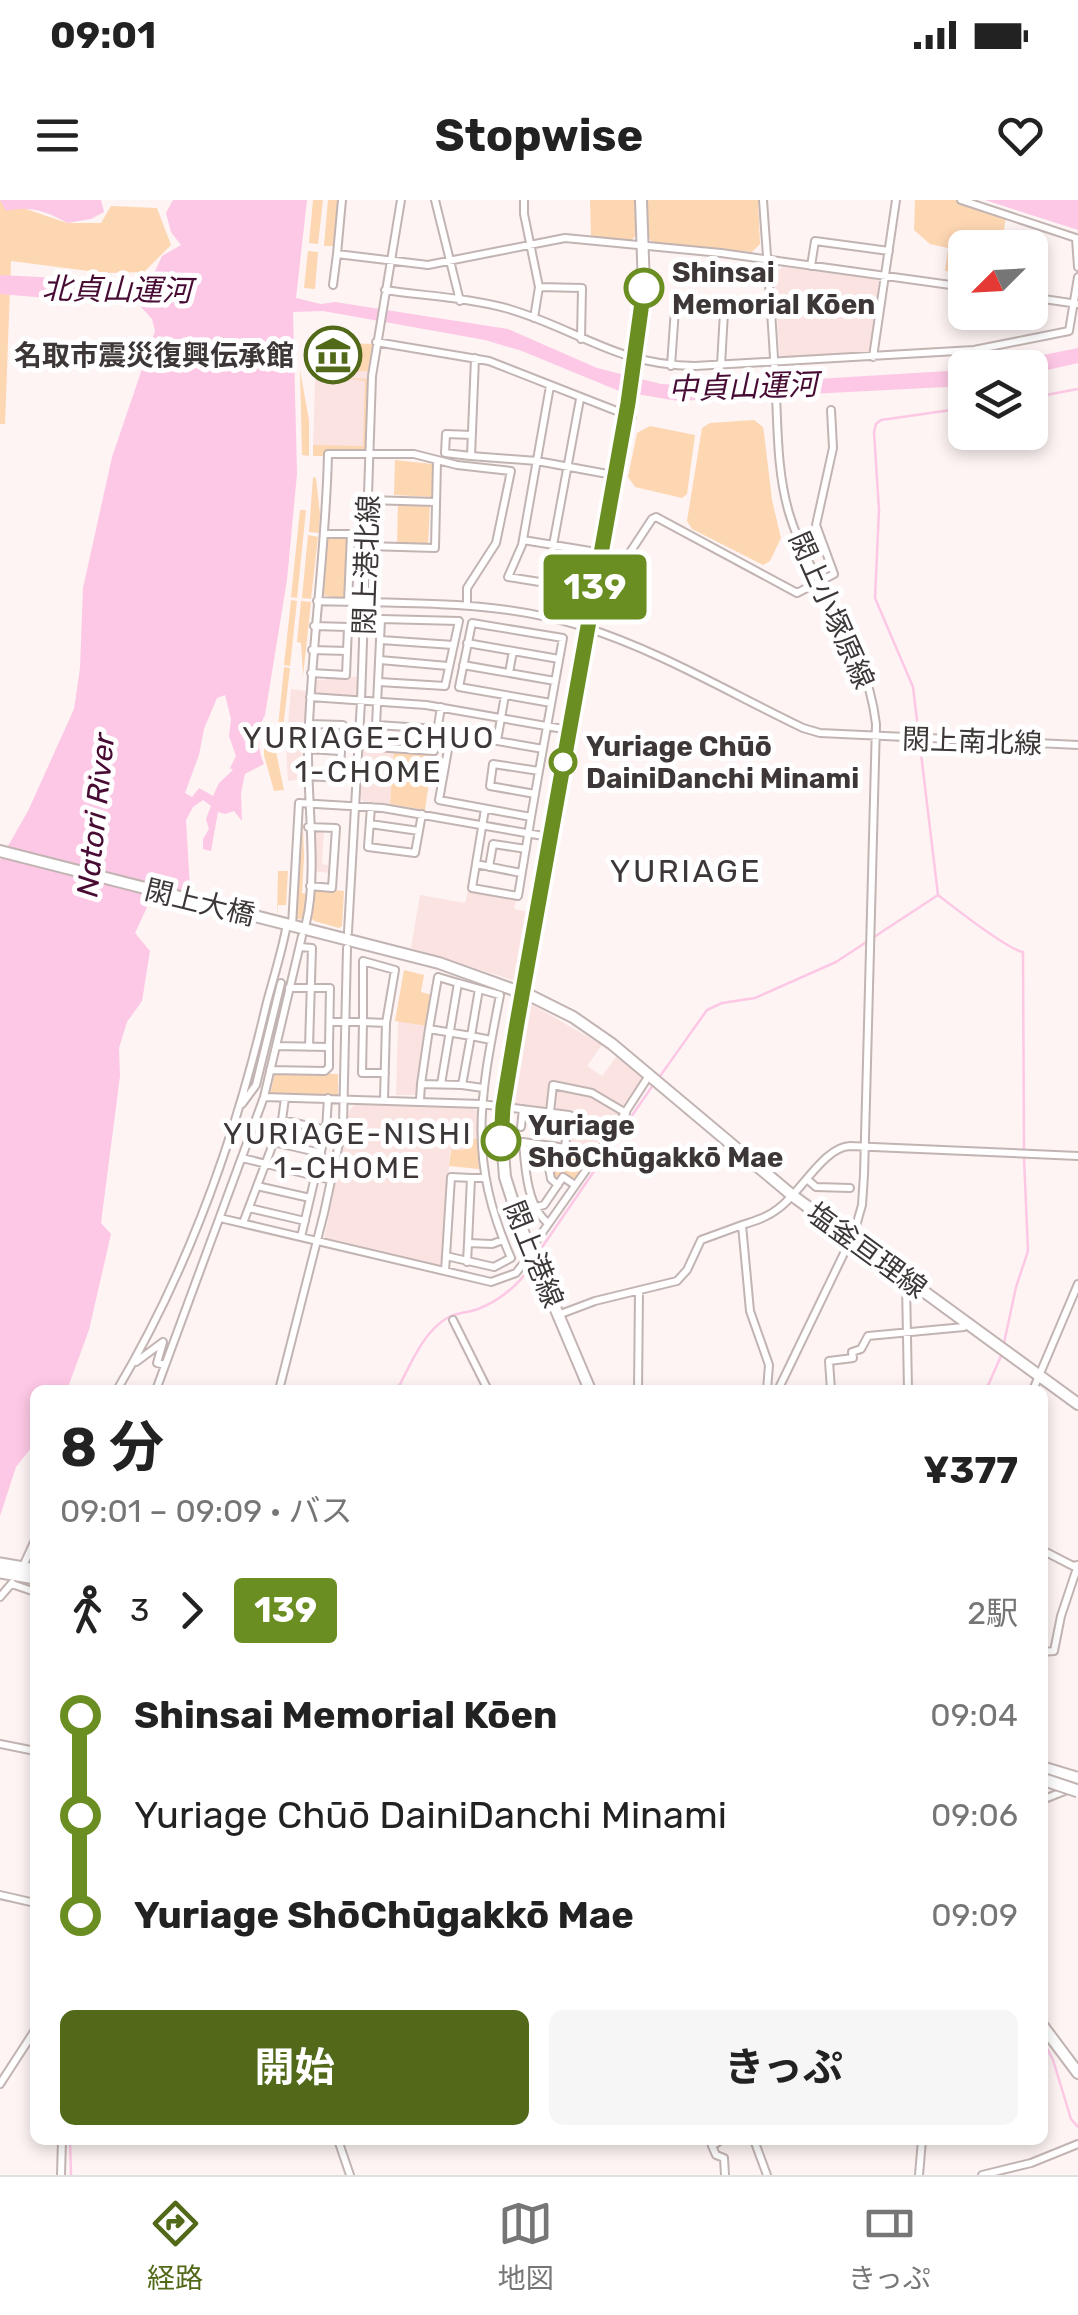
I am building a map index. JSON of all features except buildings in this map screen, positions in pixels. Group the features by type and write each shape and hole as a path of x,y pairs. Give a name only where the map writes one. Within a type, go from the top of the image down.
{"highway":[{"path":"6,1573 30,1562"},
{"path":"1048,1772 1076,1787"},
{"path":"1048,1781 1076,1787"}],"main road":[{"path":"634,366 643,306 641,200"},
{"name":"閖上港線","path":"588,1385 511,1200 504,1166 503,1107 634,366"},
{"name":"閖上大橋","path":"0,850 287,924"},
{"name":"塩釜亘理線","path":"287,924 472,973 574,1017 655,1078 793,1196 1077,1403"},
{"path":"1048,2033 1078,2073"}],"street":[{"path":"333,285 342,200"},
{"name":"閖上港北線","path":"348,932 376,342 401,200"},
{"path":"435,200 460,300"},
{"path":"524,200 538,287 534,318"},
{"path":"762,200 775,363"},
{"path":"873,357 896,200"},
{"path":"961,200 1076,238 1078,268"},
{"path":"337,254 428,265 565,238 948,285"},
{"path":"811,266 815,242 889,251"},
{"path":"385,290 506,308 634,366 721,365 974,350 1070,331 1078,276"},
{"path":"538,287 582,288 581,339"},
{"path":"1048,300 1076,304"},
{"path":"671,366 674,309 724,312 721,365"},
{"path":"376,342 474,358 580,399 628,412"},
{"path":"471,456 474,358"},
{"name":"閖上小塚原線","path":"775,363 787,507 804,551 850,635 873,703 876,737 865,1147"},
{"path":"550,386 523,540 508,577 546,583 580,399"},
{"path":"523,540 630,556 656,518 795,597 834,574 816,525 833,448 831,410"},
{"path":"472,435 446,434 445,453 537,461 614,475"},
{"path":"306,923 310,886 310,673 328,454 414,454 437,462 511,471 496,543 467,588 467,605"},
{"path":"367,546 435,548 437,462"},
{"path":"368,500 436,502"},
{"path":"324,534 350,534 348,602"},
{"name":"閖上南北線","path":"317,600 467,605 520,612 588,628 641,648 820,733 1078,745"},
{"path":"418,604 418,620"},
{"path":"518,628 520,612"},
{"path":"379,682 445,686 459,622 381,619 375,747 434,751 441,708"},
{"path":"485,808 472,888 518,896 528,834 543,749 548,726 560,659 563,638 472,622 459,687 552,703"},
{"path":"310,673 346,675 348,627 314,626"},
{"path":"380,640 452,645"},
{"path":"467,642 560,659"},
{"path":"312,650 347,651"},
{"path":"509,673 514,651"},
{"path":"380,660 448,666"},
{"path":"463,665 556,681"},
{"path":"497,741 505,695"},
{"path":"310,697 441,708 569,730"},
{"path":"308,776 340,778 343,725 309,724"},
{"path":"376,725 437,729"},
{"path":"531,817 439,800 451,733 543,749"},
{"path":"308,749 342,751"},
{"path":"535,794 490,786 494,764 539,771"},
{"path":"119,1385 172,1284 206,1203 251,1070 287,924 299,803 422,814 550,838"},
{"path":"371,807 368,847 415,853 422,814"},
{"path":"370,824 419,830"},
{"path":"308,827 336,828 332,888 310,886"},
{"path":"490,866 494,844 526,849"},
{"path":"476,864 522,873"},
{"path":"238,1109 256,1085 302,936"},
{"path":"300,947 312,948 309,1047"},
{"path":"280,1385 332,1180 345,1099 347,948"},
{"path":"384,1099 385,1073 386,1023 394,970 363,961 362,1073 385,1073"},
{"path":"420,1100 438,977 500,994 481,1104 484,1178 511,1258 500,1266 488,1267 446,1256"},
{"path":"441,1084 458,983"},
{"path":"270,1070 325,1071 329,1067 330,988 285,985"},
{"path":"158,1385 264,1097 285,985"},
{"path":"462,1085 479,989"},
{"path":"330,1022 386,1023"},
{"path":"429,1029 491,1040"},
{"path":"276,1046 329,1047"},
{"path":"220,1218 498,1282 514,1274 532,1254 548,1223 655,1078"},
{"path":"421,1084 483,1088"},
{"path":"550,1112 552,1085 592,1093 626,1113"},
{"path":"264,1097 481,1104 569,1115 610,1136"},
{"path":"243,1223 282,1120 285,1098"},
{"path":"301,1237 326,1130 328,1098"},
{"path":"521,1127 523,1109"},
{"path":"565,1148 569,1115"},
{"path":"282,1120 326,1130"},
{"path":"274,1142 321,1153"},
{"path":"548,1223 536,1207 522,1142 573,1149 592,1162"},
{"path":"546,1144 551,1180 558,1185"},
{"path":"780,1385 854,1233 862,1205 865,1147"},
{"path":"558,1314 677,1281 698,1243 711,1234 768,1216 793,1196 834,1149 1078,1156"},
{"path":"242,1158 332,1180"},
{"path":"445,1271 451,1177 484,1178"},
{"path":"536,1207 544,1205 564,1177 575,1185"},
{"path":"467,1262 471,1178"},
{"path":"808,1180 816,1187 850,1188"},
{"path":"257,1186 310,1198"},
{"path":"249,1208 305,1221"},
{"path":"742,1225 750,1311 769,1365 768,1385"},
{"path":"468,1242 492,1244 503,1240"},
{"path":"488,1267 488,1281"},
{"path":"908,1385 909,1281"},
{"path":"1035,1385 1078,1284"},
{"path":"638,1385 639,1292"},
{"path":"453,1320 486,1385"},
{"path":"830,1385 828,1361 852,1358 852,1352 862,1349 868,1336 964,1327 966,1323"},
{"path":"131,1366 159,1342 157,1362 164,1365"},
{"path":"1048,1553 1078,1566 1054,1651 1048,1652"},
{"path":"0,1598 6,1573 30,1589"},
{"path":"0,1744 30,1750"},
{"path":"1048,1798 1076,1787"},
{"path":"0,1895 30,1902"},
{"path":"0,2084 30,2038"},
{"path":"982,2175 1032,2163 1078,2144"},
{"path":"61,2175 62,2145"},
{"path":"340,2145 350,2175"},
{"path":"714,2145 716,2155 724,2158 725,2175"},
{"path":"756,2145 767,2175"},
{"path":"919,2175 922,2145"}],"shaded area":[{"path":"0,200 67,223 101,223 111,206 157,208 171,245 144,272 104,273 11,261 5,424 0,424"},
{"path":"313,200 323,200 318,244 309,243"},
{"path":"328,200 338,200 333,246 324,246"},
{"path":"590,200 636,200 636,235 631,241 591,236"},
{"path":"647,200 758,200 760,244 752,252 653,243 648,237"},
{"path":"915,200 955,200 1006,217 1004,230 948,230 948,248 930,244 914,230"},
{"path":"308,251 318,252 315,289 304,288"},
{"path":"783,267 879,279 871,352 780,359 774,274"},
{"path":"316,343 372,344 366,452 313,452"},
{"path":"340,343 372,344 369,371 340,372"},
{"path":"300,370 309,420 309,456 302,455"},
{"path":"345,378 368,379 366,452 324,452 323,456 313,456 313,445 363,446 365,381"},
{"path":"754,420 763,427 781,538 770,561 763,565 692,529 687,521 702,428 710,423"},
{"path":"650,426 695,435 687,494 682,498 635,487 628,477 637,433"},
{"path":"395,460 433,464 434,497 394,495"},
{"path":"313,477 320,514 319,533 309,532"},
{"path":"398,503 430,504 428,546 397,545"},
{"path":"300,510 306,510 297,598 291,597"},
{"path":"308,535 318,537 311,599 302,598"},
{"path":"330,536 349,539 344,599 321,595"},
{"path":"291,600 297,601 290,666 284,665"},
{"path":"301,601 311,602 303,676 301,643 297,642"},
{"path":"284,667 290,668 282,737 277,737"},
{"path":"326,675 358,677 357,696 315,695 313,680 325,680"},
{"path":"291,689 307,691 304,779 288,781 286,747"},
{"path":"264,742 274,742 284,790 274,791"},
{"path":"363,748 394,750 390,804 360,798"},
{"path":"394,750 437,754 425,810 390,804"},
{"path":"302,804 302,893 308,894 304,920 295,918"},
{"path":"314,828 324,830 322,864 331,866 331,873 312,871"},
{"path":"278,871 288,871 286,905 278,905 277,918"},
{"path":"315,888 344,891 339,928 314,921 310,916"},
{"path":"468,891 516,899 514,909 529,912 518,977 512,980 411,948 420,895 465,903"},
{"path":"404,970 424,975 421,992 432,995 427,1026 395,1021"},
{"path":"533,1005 602,1045 587,1066 602,1076 617,1056 642,1076 626,1108 593,1090 552,1082 547,1108 515,1106 511,1098 527,1007"},
{"path":"398,1021 427,1026 417,1095 396,1095"},
{"path":"275,1072 338,1074 338,1095 270,1095"},
{"path":"557,1088 591,1095 621,1116 612,1127 602,1129 554,1111"},
{"path":"355,1104 453,1105 477,1110 477,1139 464,1139 463,1150 450,1150 440,1267 324,1240 349,1111"},
{"path":"572,1121 602,1137 592,1156 567,1143"},
{"path":"464,1139 477,1139 479,1169 449,1166 451,1150 463,1150"},
{"path":"550,1147 573,1151 586,1160 575,1180 554,1181"}],"water":[{"path":"0,200 101,200 104,212 91,219 67,223 38,210 6,211"},
{"path":"173,200 307,200 296,298 508,329 597,368 661,384 701,386 948,371 948,387 678,401 619,391 485,340 323,311 293,312 297,474 287,580 259,733 264,764 245,774 242,821 234,811 218,812 211,851 203,849 203,839 209,829 206,819 211,806 203,800 193,807 186,820 190,889 149,903 135,933 150,951 142,1001 127,1022 119,1048 120,1076 101,1223 111,1234 89,1330 69,1385 30,1385 30,1449 16,1467 0,1516 0,860 28,811 74,709 83,588 112,457 155,331 152,319 140,306 0,294 0,275 97,280 152,278 162,256 181,245 171,232 166,213","holes":["225,695 231,719 229,736 236,756 230,768 233,770 219,783 213,796 199,788 192,797 185,793 204,729 217,698"]},
{"path":"985,200 1078,200 1078,230"},
{"path":"1078,348 1078,363 1048,370 1048,354"}],"waterway":[{"path":"1048,395 1078,389"},
{"path":"658,1079 707,1010 722,1003 755,998 836,962 938,895 913,687 875,598 879,510 874,432 881,420 948,410"},
{"path":"938,895 993,936 1023,952 1024,1150"},
{"path":"536,1256 653,1085"},
{"path":"1004,1343 1028,1251 1024,1158"},
{"path":"400,1385 438,1324 502,1296 532,1263"},
{"path":"988,1385 1001,1356"},
{"path":"1048,2050 1071,2119 1078,2127"},
{"path":"70,2145 71,2175"}],"bus line":[{"name":"139","path":"501,1141 517,1023 628,403 644,288"}],"place":[{"name":"Shinsai Memorial Kōen","path":"644,288"},
{"name":"名取市震災復興伝承館","path":"333,355"},
{"name":"Yuriage Chūō DainiDanchi Minami","path":"563,762"},
{"name":"Yuriage ShōChūgakkō Mae","path":"501,1141"}],"district":[{"name":"YURIAGE-CHUO 1-CHOME","path":"369,755"},
{"name":"YURIAGE","path":"686,871"},
{"name":"YURIAGE-NISHI 1-CHOME","path":"348,1151"}],"water label":[{"name":"北貞山運河","path":"117,290"},
{"name":"中貞山運河","path":"743,387"},
{"name":"Natori River","path":"96,815"}]}
